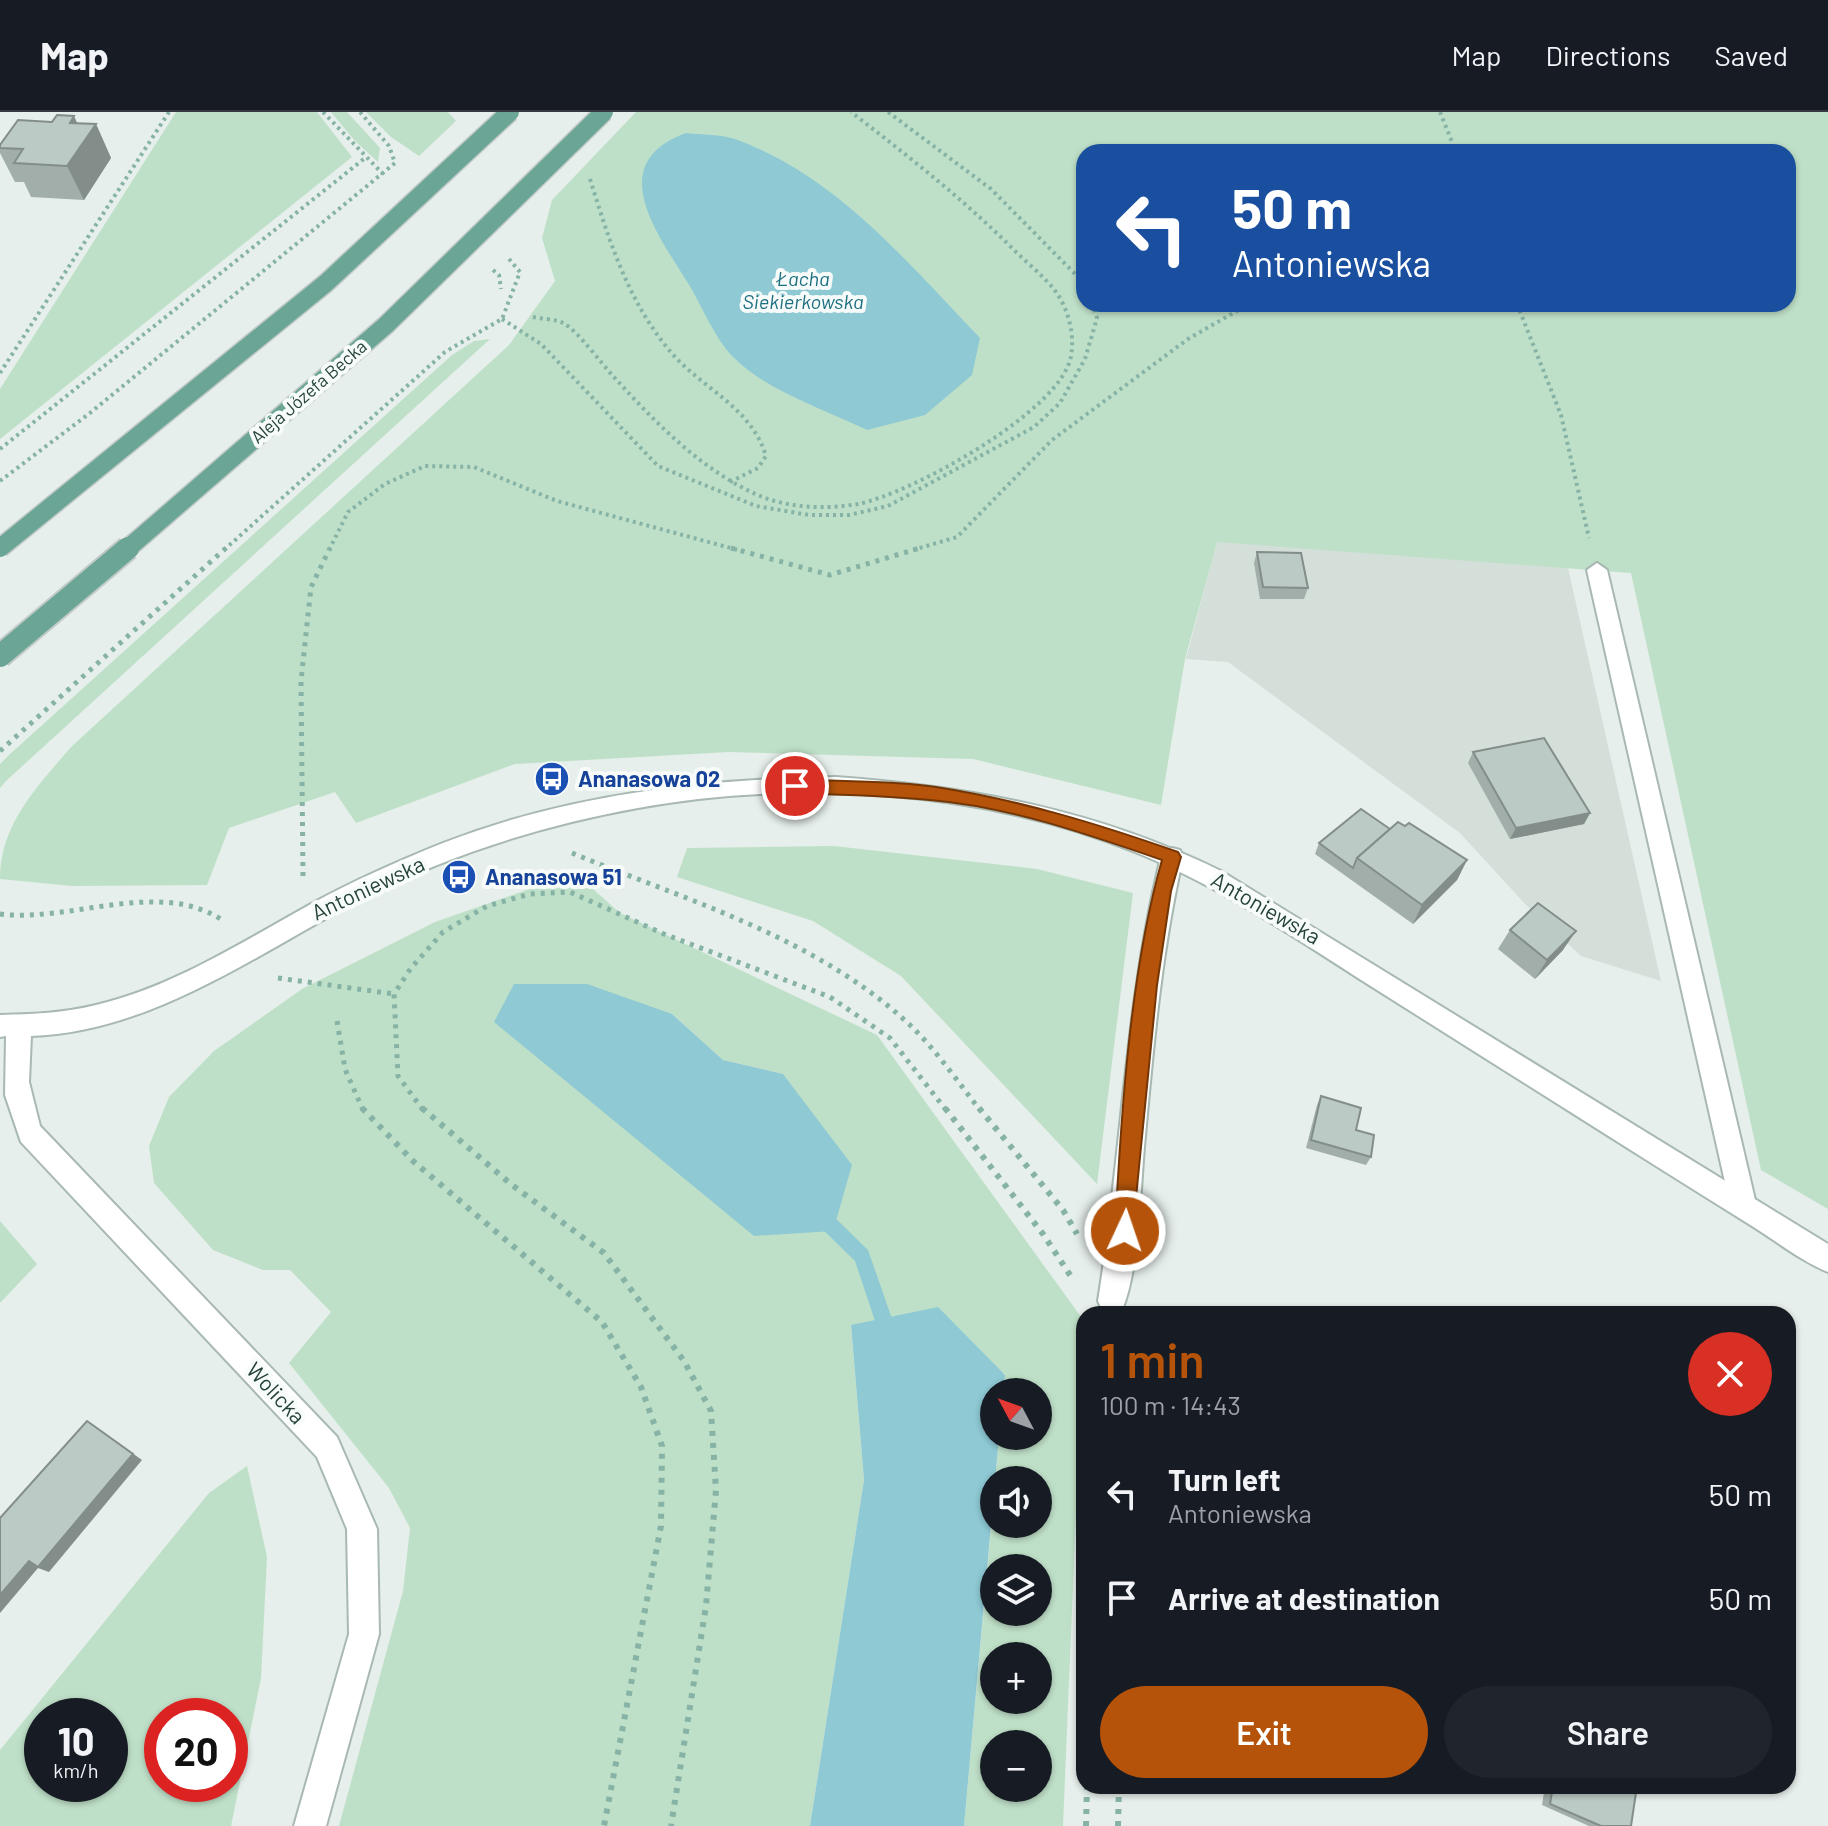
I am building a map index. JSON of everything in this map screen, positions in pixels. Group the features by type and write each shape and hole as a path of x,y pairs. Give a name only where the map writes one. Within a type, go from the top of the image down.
{"main road":[{"path":"0,548 235,358 375,237 510,112"},
{"name":"Aleja Józefa Becka","path":"0,656 333,372 453,263 604,112"}],"street":[{"path":"1597,570 1743,1204"},
{"name":"Antoniewska","path":"10,1026 62,1023 161,994 212,971 304,917 381,879 517,827 587,809 681,793 738,788 795,786 932,793 1072,822 1172,857 1307,931 1828,1259"},
{"path":"1112,1301 1125,1231 1129,1143 1148,985 1162,891 1172,857"},
{"name":"Wolicka","path":"10,1026 17,1108 30,1134 327,1447 362,1529 364,1634 310,1826"}],"path":[{"path":"0,373 169,112"},
{"path":"0,449 365,158 323,112"},
{"path":"0,481 90,413 395,163 389,146 360,112"},
{"path":"533,317 564,323 700,463 729,482 787,504 828,508 896,493 1018,423 1068,368 1073,340 1066,309 1055,291 962,198 851,112"},
{"path":"888,112 991,189 1076,275"},
{"path":"1440,112 1453,144"},
{"path":"587,168 619,265 647,320 682,364 754,427 763,441 766,456 758,468 729,482"},
{"path":"0,751 445,352 502,319 518,283"},
{"path":"502,319 541,344 658,466 756,506 809,515 849,515 888,506 1034,427 1060,403 1085,359 1097,318 1095,312"},
{"path":"304,917 301,681 311,587 348,512 385,484 425,466 474,467 557,501 830,575 957,537 1052,440 1188,339 1235,312"},
{"path":"1520,312 1561,415 1597,570"},
{"path":"560,848 802,948 858,982 912,1027 1063,1210 1112,1301"},
{"path":"671,1826 706,1606 716,1490 711,1411 684,1361 604,1253 512,1185 425,1112 398,1076 394,994 411,968 443,932 487,906 530,894 570,892 664,934 830,997 890,1038 1043,1234 1074,1282"},
{"path":"0,914 46,916 174,903 206,909 233,931"},
{"path":"265,976 394,994"},
{"path":"337,1021 345,1069 364,1112 413,1161 602,1322 641,1387 662,1446 661,1526 604,1826"},
{"path":"1086,1826 1087,1794"},
{"path":"1118,1826 1119,1794"}],"shaded area":[{"path":"1217,541 1568,568 1661,981 1581,956 1527,906 1460,833 1228,662 1186,659"}],"green space":[{"path":"176,112 317,112 352,157 0,439 0,389"},
{"path":"331,112 347,112 380,148 378,162 355,141"},
{"path":"366,112 448,112 456,121 419,156 391,137"},
{"path":"636,112 1828,112 1828,1209 1761,1170 1631,573 1217,542 1185,659 1161,805 973,759 729,752 515,764 356,823 335,792 229,828 207,885 72,886 0,879 6,841 23,807 71,747 509,345 555,281 542,238 552,200"},
{"path":"490,339 0,788 0,764 9,755 452,355 474,341"},
{"path":"834,846 1037,869 1133,893 1097,1184 901,976 813,921 677,877 687,848"},
{"path":"575,873 620,913 877,1035 1076,1310 1076,1513 1063,1826 964,1826 980,1649 980,1714 1052,1714 1052,1642 981,1642 982,1626 1052,1626 1052,1554 989,1554 990,1538 1052,1538 1052,1466 996,1466 998,1450 1052,1450 1052,1378 1005,1378 1005,1374 851,1326 864,1480 810,1826 339,1826 403,1591 410,1528 389,1488 289,1363 331,1312 290,1270 263,1270 213,1250 154,1183 149,1146 169,1097 214,1051 302,989 435,922","holes":["672,1014 723,1060 784,1074 494,1022"]},
{"path":"0,1221 37,1264 0,1303"},
{"path":"247,1466 267,1557 261,1678 248,1742 248,1698 144,1698 144,1802 236,1802 231,1826 0,1826 0,1750 24,1720 24,1802 128,1802 128,1698 42,1698 209,1493"}],"water":[{"name":"Łacha Siekierkowska","path":"686,133 735,139 772,155 838,198 897,251 980,338 972,375 925,415 867,430 778,389 746,368 732,356 715,332 653,225 645,203 642,182 647,163 661,146"},
{"path":"514,984 587,984 672,1014 723,1060 783,1074 852,1165 833,1231 754,1236 494,1022"},
{"path":"938,1307 1005,1375 1005,1378 980,1378 980,1450 998,1450 996,1466 980,1466 980,1538 990,1538 988,1554 980,1554 982,1626 964,1826 810,1826 864,1480 851,1325"}],"pier":[{"path":"466,112 514,112 525,136 492,169 453,124"},
{"path":"527,141 551,197 549,202 512,191 495,173"}],"building":[{"path":"57,115 74,116 70,123 96,124 67,166 14,163 23,149 0,148 18,120 52,122"},
{"path":"1257,552 1301,553 1308,588 1263,587"},
{"path":"1544,738 1590,813 1516,828 1473,752"},
{"path":"1361,809 1390,829 1357,858 1353,868 1319,843"},
{"path":"1398,822 1405,826 1409,823 1467,860 1422,905 1357,858"},
{"path":"1538,903 1576,931 1547,960 1510,930"},
{"path":"1321,1096 1361,1108 1356,1130 1374,1135 1371,1157 1311,1140"},
{"path":"87,1421 133,1454 38,1567 29,1561 0,1595 0,1518"},
{"path":"1552,1794 1636,1794 1631,1826 1601,1826 1550,1804"}],"waterway":[{"path":"819,1214 862,1256 889,1336"}],"place":[{"name":"Ananasowa 02","path":"552,779"},
{"name":"Ananasowa 51","path":"459,877"}],"route":[{"path":"795,786 932,793 1003,806 1072,822 1172,857 1162,891 1148,985 1129,1143 1125,1231"}]}
